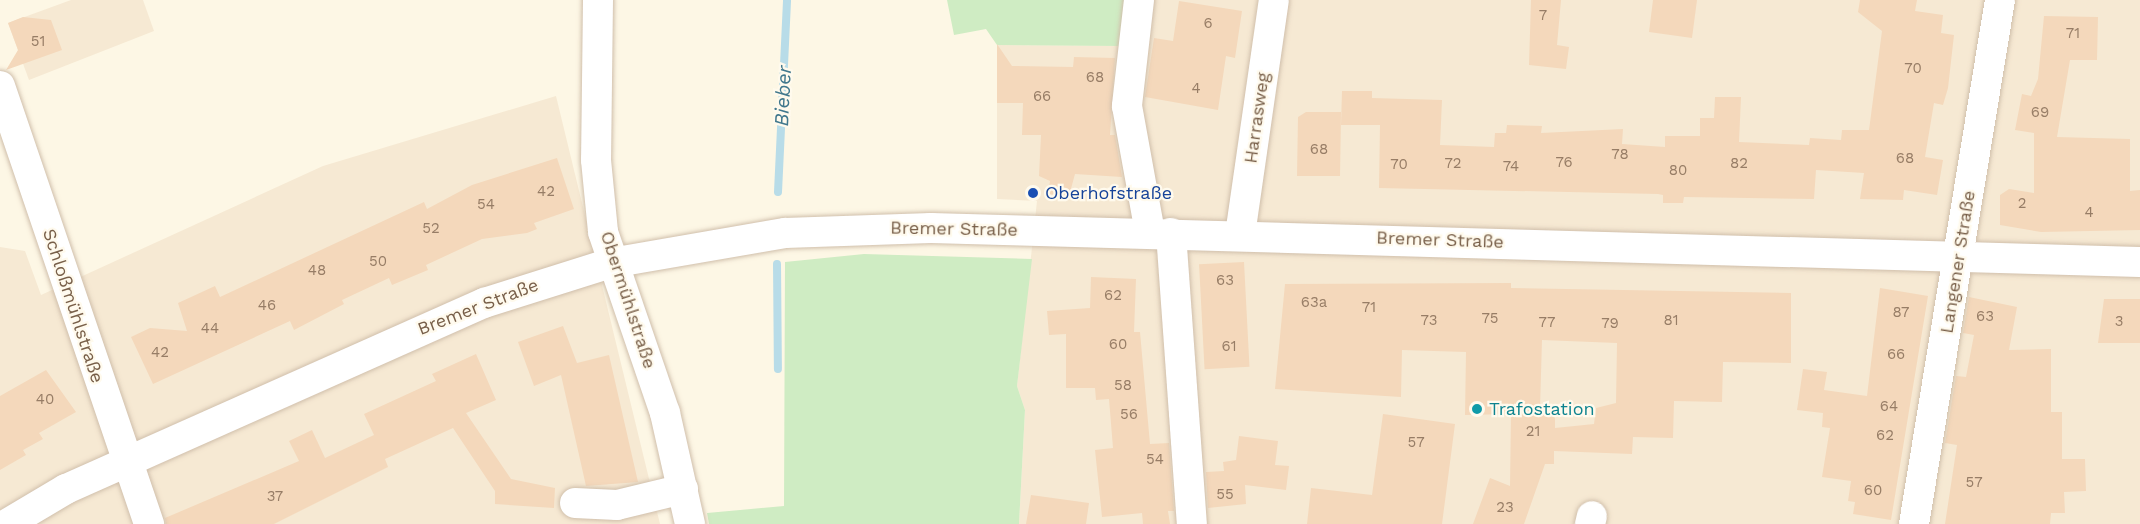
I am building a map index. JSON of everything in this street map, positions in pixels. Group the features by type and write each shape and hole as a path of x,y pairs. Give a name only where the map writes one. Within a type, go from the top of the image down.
{"street":[{"name":"Obermühlstraße","path":"598,0 596,160 611,263 665,412 690,524"},
{"path":"1139,0 1127,106 1160,233 1192,524"},
{"name":"Harrasweg","path":"1240,235 1274,0"},
{"name":"Langener Straße","path":"1914,524 2000,0"},
{"name":"Schloßmühlstraße","path":"0,86 126,462 149,524"},
{"name":"Bremer Straße","path":"7,524 126,462 445,319 611,263 731,240 848,228 1240,235 1958,260 2140,262"},
{"path":"575,503 617,505 683,489"}],"shaded area":[{"path":"71,0 143,0 154,31 29,80 8,23"},
{"path":"1151,0 2140,0 2140,524 1019,524 1025,410 1017,386 1037,201 997,199 997,45 1145,46"},
{"path":"556,96 660,524 0,524 0,247 25,251 41,295 323,166"}],"green space":[{"path":"947,0 1128,0 1121,46 997,45 986,29 954,35"},
{"path":"864,254 1032,259 1017,386 1025,410 1019,524 709,524 707,513 784,506 785,262"}],"building":[{"path":"1531,0 1561,0 1557,45 1569,47 1566,69 1529,65"},
{"path":"1653,0 1697,0 1692,38 1649,32"},
{"path":"1860,0 1917,0 1915,11 1943,15 1941,33 1954,35 1948,88 1943,105 1934,103 1925,157 1943,160 1937,195 1904,190 1903,200 1860,199 1864,173 1816,170 1814,199 1684,197 1683,203 1663,203 1663,195 1658,194 1379,188 1380,125 1341,125 1342,91 1372,91 1372,98 1442,100 1440,145 1494,147 1495,133 1506,133 1507,125 1542,126 1541,133 1623,129 1622,144 1665,147 1665,136 1700,136 1700,118 1714,118 1715,97 1741,97 1739,142 1809,145 1810,138 1841,140 1842,130 1869,130 1882,31 1858,12"},
{"path":"1179,1 1242,11 1235,58 1226,56 1218,110 1145,97 1154,38 1173,41"},
{"path":"2044,16 2098,17 2097,60 2070,60 2057,137 2130,139 2130,191 2140,190 2140,230 2041,232 2000,225 2000,195 2009,189 2034,193 2034,133 2015,130 2022,94 2031,96 2038,79"},
{"path":"23,17 51,20 62,50 6,70 18,50 8,23"},
{"path":"997,44 1012,66 1073,67 1074,57 1115,58 1110,135 1115,135 1122,177 1075,174 1069,196 1048,194 1050,181 1039,176 1041,135 1022,135 1023,103 997,103"},
{"path":"1306,112 1341,112 1340,176 1297,176 1298,117"},
{"path":"557,158 574,209 534,223 537,229 527,233 482,239 426,265 428,270 392,285 389,278 342,300 344,304 294,330 290,321 153,384 131,337 150,328 187,331 178,303 215,286 220,297 424,202 427,209 472,185"},
{"path":"1244,262 1249,367 1205,369 1199,264"},
{"path":"1091,277 1136,279 1134,332 1140,332 1150,444 1169,443 1174,511 1168,511 1170,524 1143,524 1142,513 1102,517 1095,450 1113,448 1109,399 1096,400 1095,388 1066,388 1066,334 1049,335 1047,311 1090,308"},
{"path":"1511,283 1511,288 1791,293 1791,363 1723,362 1722,402 1674,401 1673,438 1633,437 1632,454 1554,451 1554,464 1545,464 1524,524 1473,524 1490,478 1510,486 1511,414 1465,415 1466,352 1402,350 1401,397 1275,389 1285,284","holes":["1542,340 1617,343 1616,403 1596,408 1594,424 1555,428 1555,410 1540,409"]},
{"path":"1880,288 1928,296 1891,520 1853,514 1855,502 1848,501 1851,481 1822,477 1830,428 1822,427 1823,413 1797,410 1803,369 1827,372 1824,390 1867,396"},
{"path":"1969,297 2017,307 2009,350 2051,349 2051,412 2062,412 2062,459 2085,459 2086,491 2064,492 2065,513 2051,513 2050,524 1945,524 1957,445 1945,443 1956,376 1966,377 1974,335 1963,333"},
{"path":"2104,299 2140,299 2140,343 2098,343"},
{"path":"563,326 577,363 609,355 638,482 586,486 561,375 534,386 518,342"},
{"path":"476,354 496,400 466,413 511,479 555,488 554,508 495,504 495,491 453,428 385,459 388,467 274,524 166,524 165,518 299,461 289,441 312,430 325,458 374,435 364,414 436,381 432,374"},
{"path":"46,370 76,412 39,433 43,439 23,450 26,455 0,470 0,396"},
{"path":"1383,414 1455,424 1442,524 1307,524 1311,488 1372,495"},
{"path":"1239,436 1278,441 1275,465 1289,466 1286,490 1245,485 1246,504 1208,508 1206,472 1224,471 1223,462 1236,460"},
{"path":"1031,495 1089,503 1086,524 1026,524"}],"waterway":[{"name":"Bieber","path":"778,192 787,0"},
{"name":"Bieber","path":"777,264 778,369"}],"place":[{"name":"Oberhofstraße","path":"1033,193"},
{"name":"Trafostation","path":"1477,409"}]}
